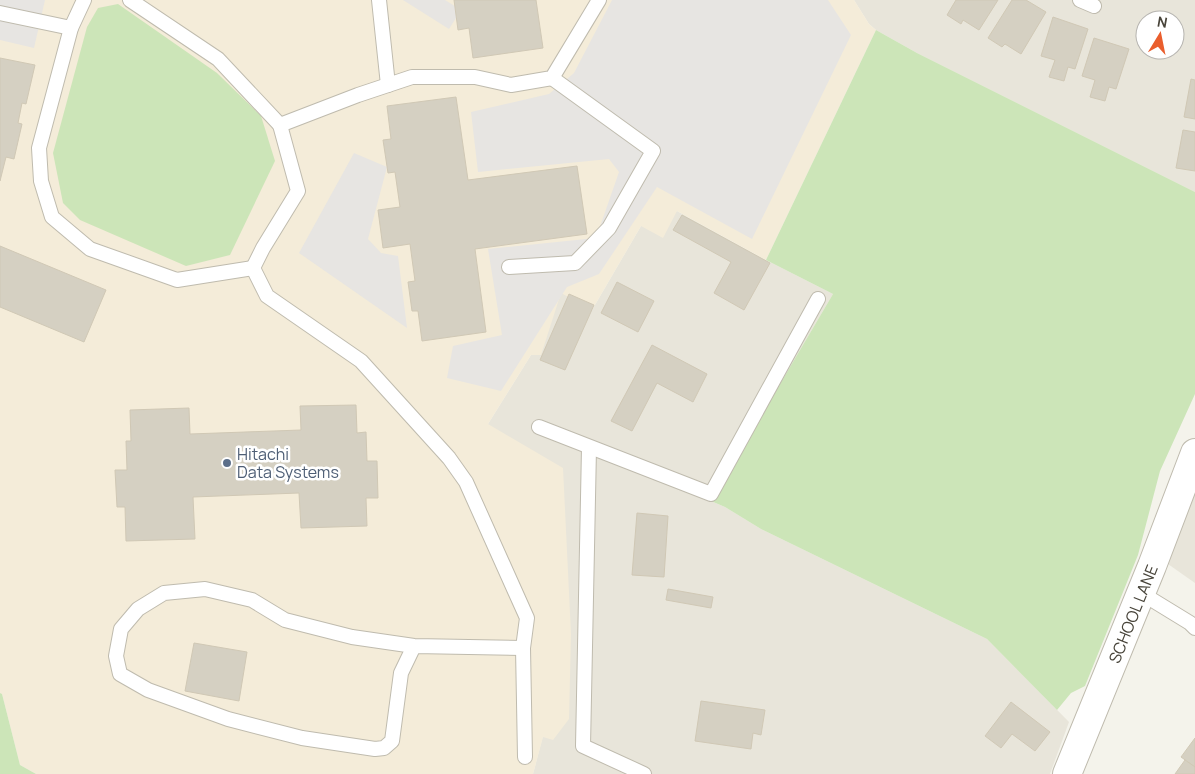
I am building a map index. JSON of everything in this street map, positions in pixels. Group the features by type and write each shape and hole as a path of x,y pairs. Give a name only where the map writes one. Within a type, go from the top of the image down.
{"street":[{"name":"SCHOOL LANE","path":"1067,774 1141,594 1195,453"}],"lane":[{"path":"84,0 71,28 39,148 41,181 52,217 90,248 177,280 253,268"},
{"path":"130,0 218,59 280,125 298,191 253,268"},
{"path":"379,0 388,85"},
{"path":"552,78 599,0"},
{"path":"1080,0 1094,6"},
{"path":"0,13 71,28"},
{"path":"280,125 358,95 412,77 475,77 512,85 552,78 653,151 609,228 575,263 509,267"},
{"path":"253,268 266,296 361,361 449,458 466,482 527,618 523,648 525,757"},
{"path":"539,427 711,494 818,299"},
{"path":"589,448 583,746 644,774"},
{"path":"414,646 401,673 392,742 384,748 375,749 302,738 228,719 148,690 120,674 116,656 121,628 138,609 164,593 205,589 252,600 285,620 352,637 414,646 523,648"},
{"path":"1141,594 1195,628"}],"shaded area":[{"path":"0,0 854,0 869,24 876,30 766,260 677,211 663,238 641,226 592,310 561,293 541,355 531,355 488,424 563,468 571,634 569,719 553,740 543,737 533,774 36,774 20,765 2,694 0,693"},
{"path":"0,0 45,0 34,48 0,40"},
{"path":"403,0 445,0 461,10 449,29"},
{"path":"612,0 828,0 851,35 752,239 657,187 599,274 567,287 501,391 447,378 453,346 502,335 488,249 596,238 619,172 609,159 478,172 471,112 549,94 574,73"},
{"path":"854,0 1195,0 1195,192 917,53 876,30 869,24"},
{"path":"354,153 387,167 368,239 381,253 398,256 407,328 299,253"},
{"path":"677,211 833,294 711,501 725,507 761,529 987,639 1069,722 1050,774 533,774 543,736 488,424 531,355 561,292 592,310 641,226"},
{"path":"1195,446 1195,583 1168,564 1182,471"}],"green space":[{"path":"118,4 217,73 261,116 275,161 230,255 186,266 80,220 63,203 53,153 87,27 98,8"},
{"path":"876,30 917,53 1195,192 1195,394 1160,471 1138,555 1085,686 1071,693 1057,710 987,639 761,529 725,507 711,501 833,294 766,260"},
{"path":"0,693 2,694 20,765 36,774 0,774"}],"building":[{"path":"454,0 536,0 543,48 473,58 469,28 458,30"},
{"path":"956,0 998,0 979,30 963,20 961,24 947,15"},
{"path":"1012,0 1026,0 1046,12 1021,54 1005,44 1002,47 988,38"},
{"path":"1053,17 1088,29 1075,69 1068,67 1064,81 1049,77 1055,60 1041,56"},
{"path":"1094,38 1129,49 1116,89 1109,87 1105,101 1090,97 1095,80 1082,76"},
{"path":"0,58 35,65 26,104 22,103 18,123 22,124 14,159 6,157 0,181"},
{"path":"1191,79 1195,80 1195,119 1184,117"},
{"path":"456,97 468,180 577,166 587,234 475,249 486,332 422,341 418,311 412,311 408,282 415,281 410,244 383,248 378,210 400,207 395,172 388,173 383,140 391,139 387,106"},
{"path":"1183,130 1195,132 1195,171 1176,168"},
{"path":"682,215 770,263 744,310 714,293 731,262 673,230"},
{"path":"0,246 106,290 84,342 0,307"},
{"path":"617,282 654,301 638,332 601,313"},
{"path":"569,294 594,305 565,370 540,360"},
{"path":"652,345 707,374 693,402 657,383 632,431 611,421"},
{"path":"356,405 357,433 366,432 367,461 377,461 378,498 366,498 367,526 301,528 299,493 193,497 195,539 126,541 125,507 117,507 115,470 127,470 126,441 131,441 130,410 189,408 190,434 301,430 300,406"},
{"path":"637,513 668,516 664,577 632,575"},
{"path":"668,589 713,597 711,608 666,600"},
{"path":"194,643 247,652 239,701 185,691"},
{"path":"701,701 765,710 761,735 753,733 751,749 695,741"},
{"path":"1011,702 1050,732 1035,751 1012,734 1001,748 985,736"},
{"path":"1195,738 1195,767 1181,757"},
{"path":"1185,760 1195,767 1195,774 1175,774"}],"place":[{"name":"Hitachi Data Systems","path":"227,463"}]}
